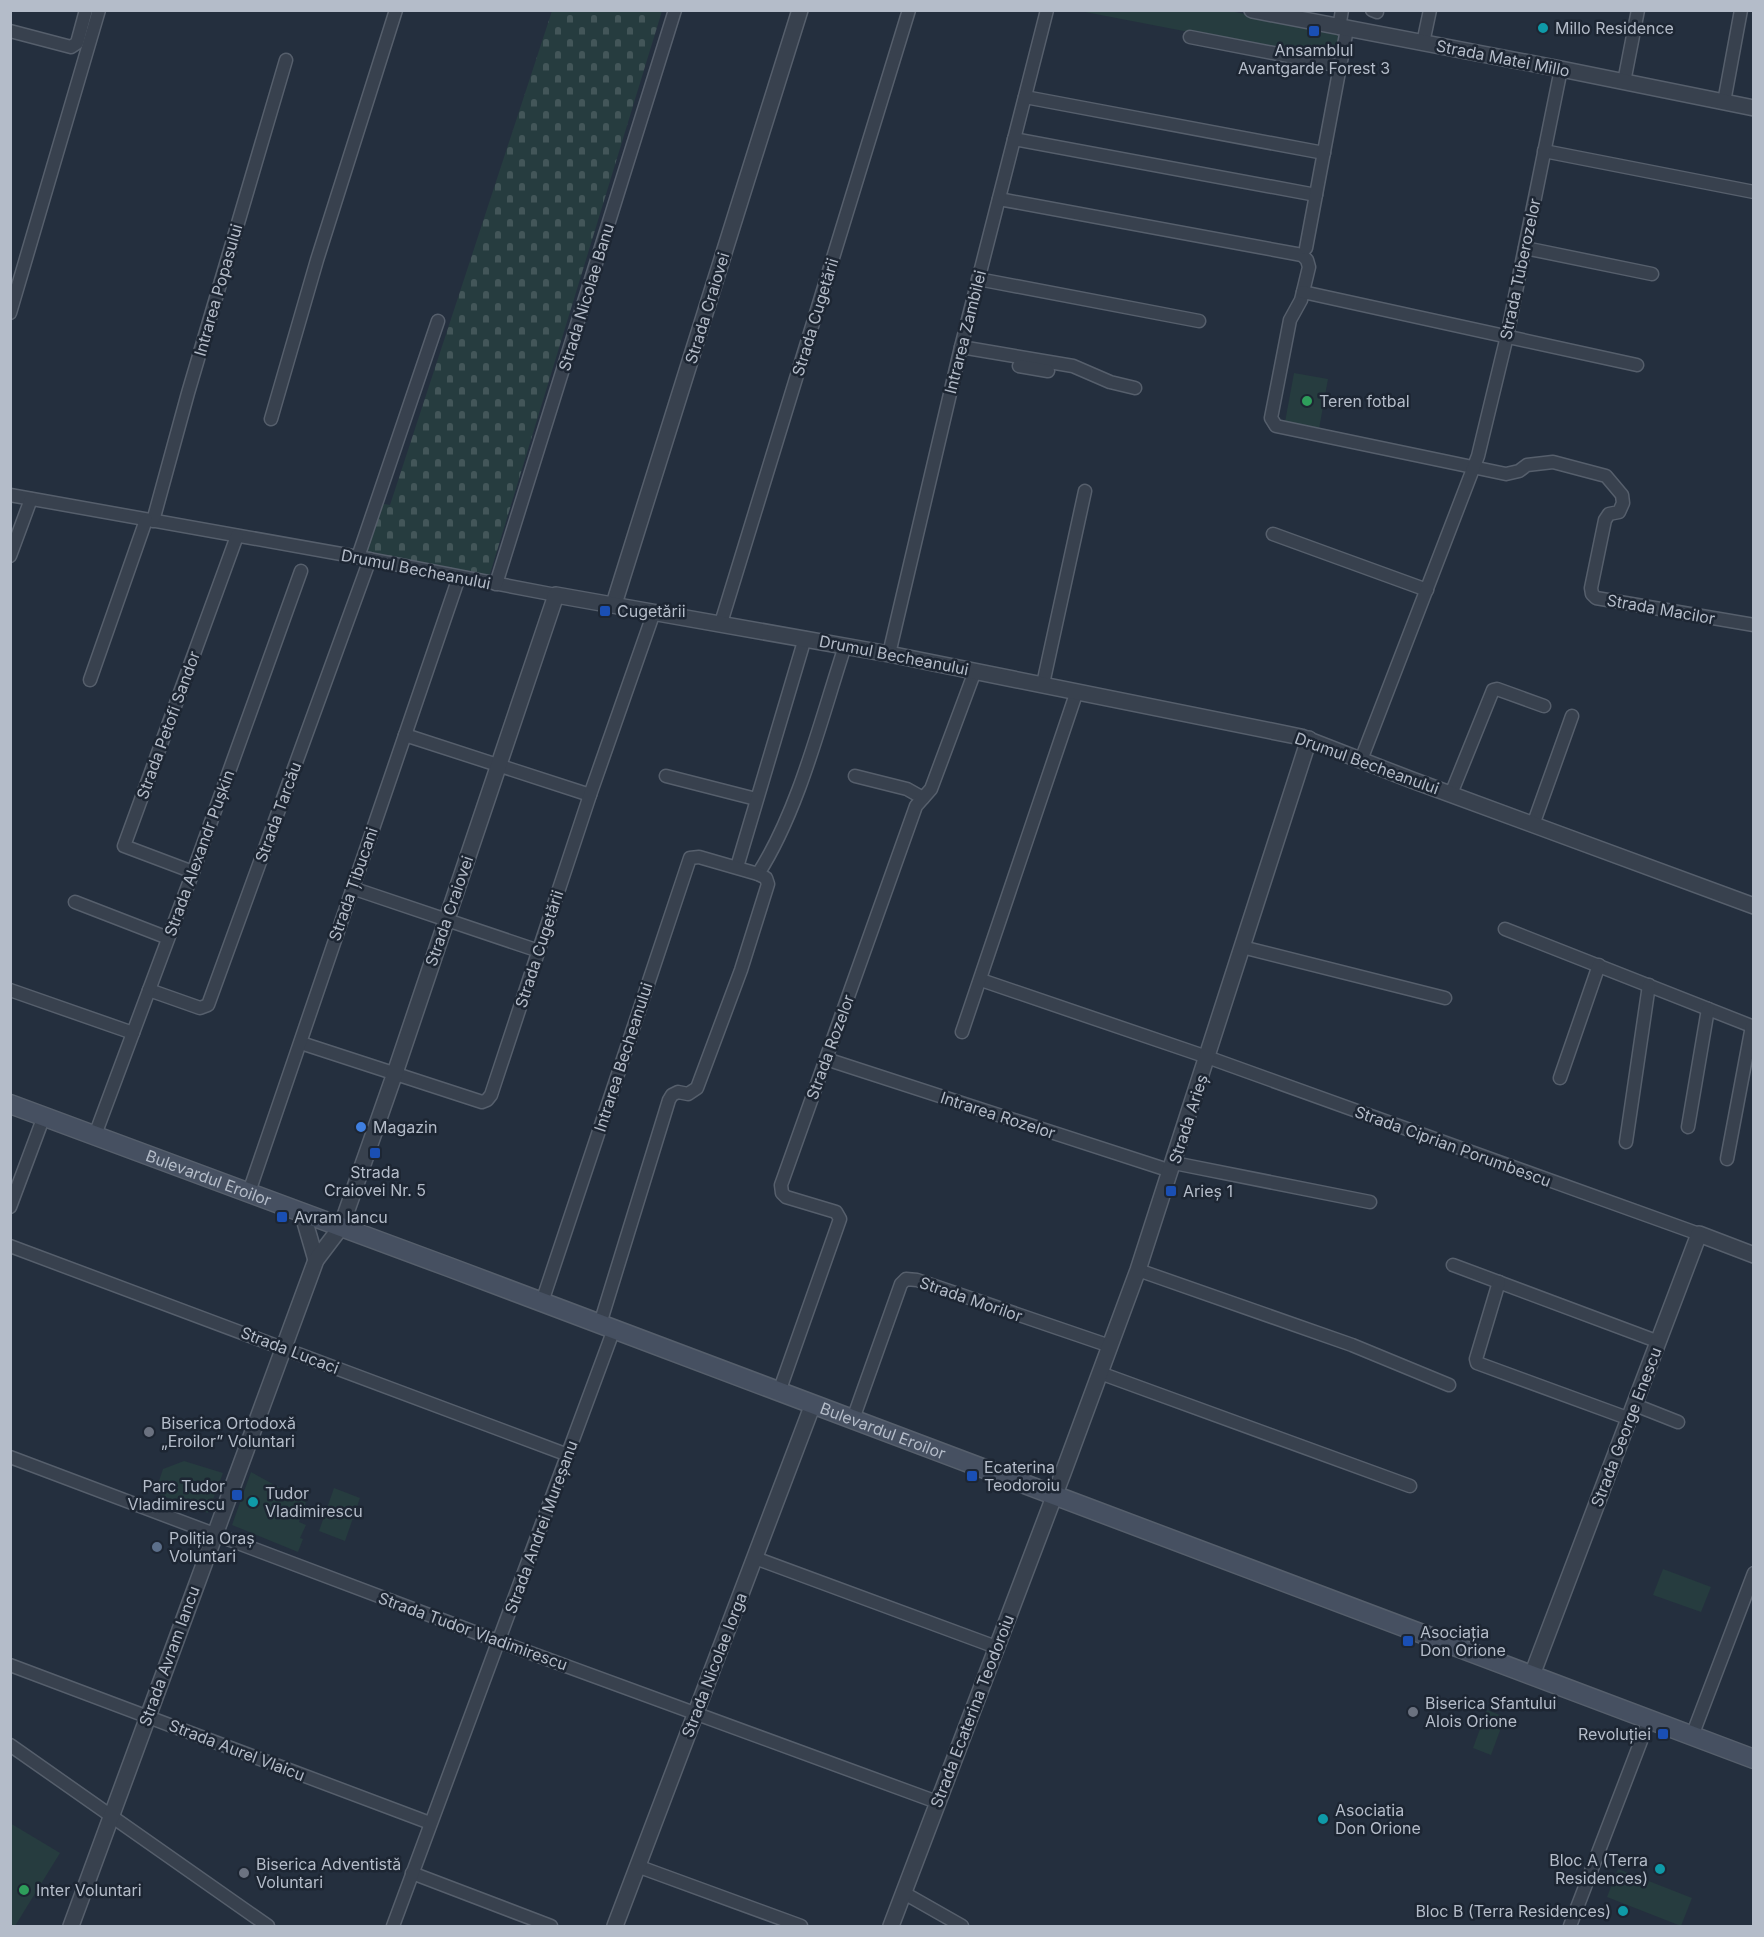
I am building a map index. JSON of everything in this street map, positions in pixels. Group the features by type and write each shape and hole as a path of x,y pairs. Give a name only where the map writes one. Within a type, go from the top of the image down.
{"main road":[{"name":"Bulevardul Eroilor","path":"10,1104 1754,1759"}],"street":[{"path":"10,31 71,47 77,43 86,10"},
{"path":"10,313 99,10"},
{"path":"271,420 317,260 396,10"},
{"name":"Strada Nicolae Banu","path":"496,584 675,10"},
{"name":"Strada Craiovei","path":"614,604 800,10"},
{"name":"Strada Cugetării","path":"721,623 909,10"},
{"name":"Intrarea Zambilei","path":"889,654 960,351 1047,10"},
{"path":"1342,10 1340,66 1304,252 1309,267 1298,309 1290,320 1271,418 1272,423 1281,428 1472,466"},
{"path":"1423,43 1430,10"},
{"path":"1624,82 1638,10"},
{"path":"1724,102 1741,10"},
{"name":"Strada Matei Millo","path":"1261,11 1754,108"},
{"path":"1190,38 1340,66"},
{"name":"Intrarea Popasului","path":"90,680 150,520 286,60"},
{"name":"Strada Tuberozelor","path":"1361,760 1472,466 1478,456 1507,336 1561,69"},
{"path":"1025,97 1324,153"},
{"path":"1014,139 1316,195"},
{"path":"1545,151 1754,192"},
{"path":"999,200 1304,252"},
{"path":"1525,248 1652,274"},
{"path":"978,279 1199,321"},
{"path":"1304,292 1637,365"},
{"name":"Strada Tarcău","path":"149,990 200,1008 208,1005 364,558 438,321"},
{"path":"960,351 1048,371"},
{"path":"960,351 1073,366 1110,382 1135,388"},
{"name":"Strada Macilor","path":"1472,466 1506,474 1519,471 1527,465 1553,462 1606,476 1622,495 1623,504 1619,512 1610,514 1605,520 1591,588 1592,594 1596,598 1754,625"},
{"path":"1043,684 1085,491"},
{"name":"Drumul Becheanului","path":"10,495 805,638 1309,739 1533,825 1754,906"},
{"path":"10,556 31,499"},
{"path":"1273,534 1427,590"},
{"name":"Strada Petofi Sandor","path":"193,872 124,846 237,536"},
{"name":"Strada Alexandr Pușkin","path":"95,1135 193,872 301,571"},
{"name":"Strada Țibucani","path":"249,1192 459,577"},
{"name":"Strada Craiovei","path":"341,1227 556,595"},
{"name":"Strada Cugetării","path":"301,1043 482,1102 487,1100 491,1095 590,795 654,612"},
{"path":"737,867 805,638"},
{"path":"758,874 774,847 789,811 845,646"},
{"name":"Strada Rozelor","path":"779,1392 840,1219 836,1212 786,1197 782,1193 781,1185 916,806 931,789 975,671"},
{"path":"1451,794 1493,690 1497,689 1544,706"},
{"path":"963,1032 1077,691"},
{"path":"1533,825 1572,716"},
{"path":"405,735 590,795"},
{"name":"Strada Arieș","path":"1054,1495 1138,1270 1309,739"},
{"path":"666,776 756,799"},
{"path":"855,776 907,789 923,798"},
{"name":"Intrarea Becheanului","path":"542,1302 690,858 699,857 758,874"},
{"name":"Strada Andrei Mureșanu","path":"393,1926 568,1455 607,1327 669,1100 678,1092 688,1094 697,1088 741,970 768,885 766,878 758,874"},
{"path":"352,888 539,951"},
{"path":"75,902 168,938"},
{"path":"1506,929 1753,1026 1727,1159"},
{"path":"1242,947 1445,998"},
{"path":"1560,1078 1599,965"},
{"name":"Strada Ciprian Porumbescu","path":"981,980 1208,1058 1699,1234"},
{"path":"1626,1142 1649,985"},
{"path":"10,990 133,1033"},
{"path":"1688,1127 1708,1009"},
{"name":"Intrarea Rozelor","path":"826,1059 1172,1167 1370,1202"},
{"path":"10,1207 44,1116"},
{"path":"302,1212 316,1260"},
{"name":"Strada Avram Iancu","path":"70,1926 316,1260 341,1227"},
{"path":"1699,1234 1754,1255"},
{"name":"Strada George Enescu","path":"1532,1675 1699,1234"},
{"name":"Strada Lucaci","path":"10,1246 568,1455"},
{"path":"1453,1265 1659,1342"},
{"path":"1138,1270 1352,1345 1449,1385"},
{"name":"Strada Morilor","path":"853,1419 901,1284 906,1279 917,1280 1110,1347"},
{"path":"1499,1282 1476,1359 1477,1363 1632,1412 1678,1422"},
{"path":"1100,1373 1410,1486"},
{"name":"Strada Nicolae Iorga","path":"615,1926 813,1404"},
{"name":"Strada Tudor Vladimirescu","path":"10,1457 498,1641 937,1802"},
{"name":"Strada Ecaterina Teodoroiu","path":"891,1926 1054,1495"},
{"path":"755,1558 996,1647"},
{"path":"1692,1736 1754,1573"},
{"name":"Strada Aurel Vlaicu","path":"10,1665 430,1823"},
{"path":"1570,1926 1649,1720"},
{"path":"10,1745 268,1926"},
{"path":"637,1866 801,1926"},
{"path":"412,1873 551,1926"},
{"path":"904,1893 962,1926"}],"green space":[{"path":"552,11 662,11 489,577 359,556 378,503 390,505"},
{"path":"1080,11 1230,11 1339,33 1335,60"},
{"name":"Teren fotbal","path":"1294,373 1328,379 1319,429 1285,422"},
{"path":"184,1461 223,1473 208,1513 155,1493 163,1469"},
{"path":"251,1472 306,1502 299,1522 306,1525 300,1538 303,1539 298,1552 232,1525"},
{"path":"334,1488 360,1498 345,1541 319,1531"},
{"path":"1663,1569 1711,1587 1701,1612 1653,1595"},
{"path":"1487,1710 1505,1717 1491,1755 1473,1748"},
{"name":"Inter Voluntari","path":"10,1823 60,1853 15,1926 10,1926"},
{"path":"1618,1869 1692,1898 1681,1926 1607,1897"}],"place":[{"name":"Millo Residence","path":"1543,28"},
{"name":"Ansamblul Avantgarde Forest 3","path":"1314,31"},
{"name":"Teren fotbal","path":"1307,401"},
{"name":"Cugetării","path":"605,611"},
{"name":"Magazin","path":"361,1127"},
{"name":"Strada Craiovei Nr. 5","path":"375,1153"},
{"name":"Arieș 1","path":"1171,1191"},
{"name":"Avram Iancu","path":"282,1217"},
{"name":"Biserica Ortodoxă „Eroilor” Voluntari","path":"149,1432"},
{"name":"Ecaterina Teodoroiu","path":"972,1476"},
{"name":"Parc Tudor Vladimirescu","path":"237,1495"},
{"name":"Tudor Vladimirescu","path":"253,1502"},
{"name":"Poliția Oraș Voluntari","path":"157,1547"},
{"name":"Asociația Don Orione","path":"1408,1641"},
{"name":"Biserica Sfantului Alois Orione","path":"1413,1712"},
{"name":"Revoluției","path":"1663,1734"},
{"name":"Asociatia Don Orione","path":"1323,1819"},
{"name":"Bloc A (Terra Residences)","path":"1660,1869"},
{"name":"Biserica Adventistă Voluntari","path":"244,1873"},
{"name":"Inter Voluntari","path":"24,1890"},
{"name":"Bloc B (Terra Residences)","path":"1623,1911"}]}
